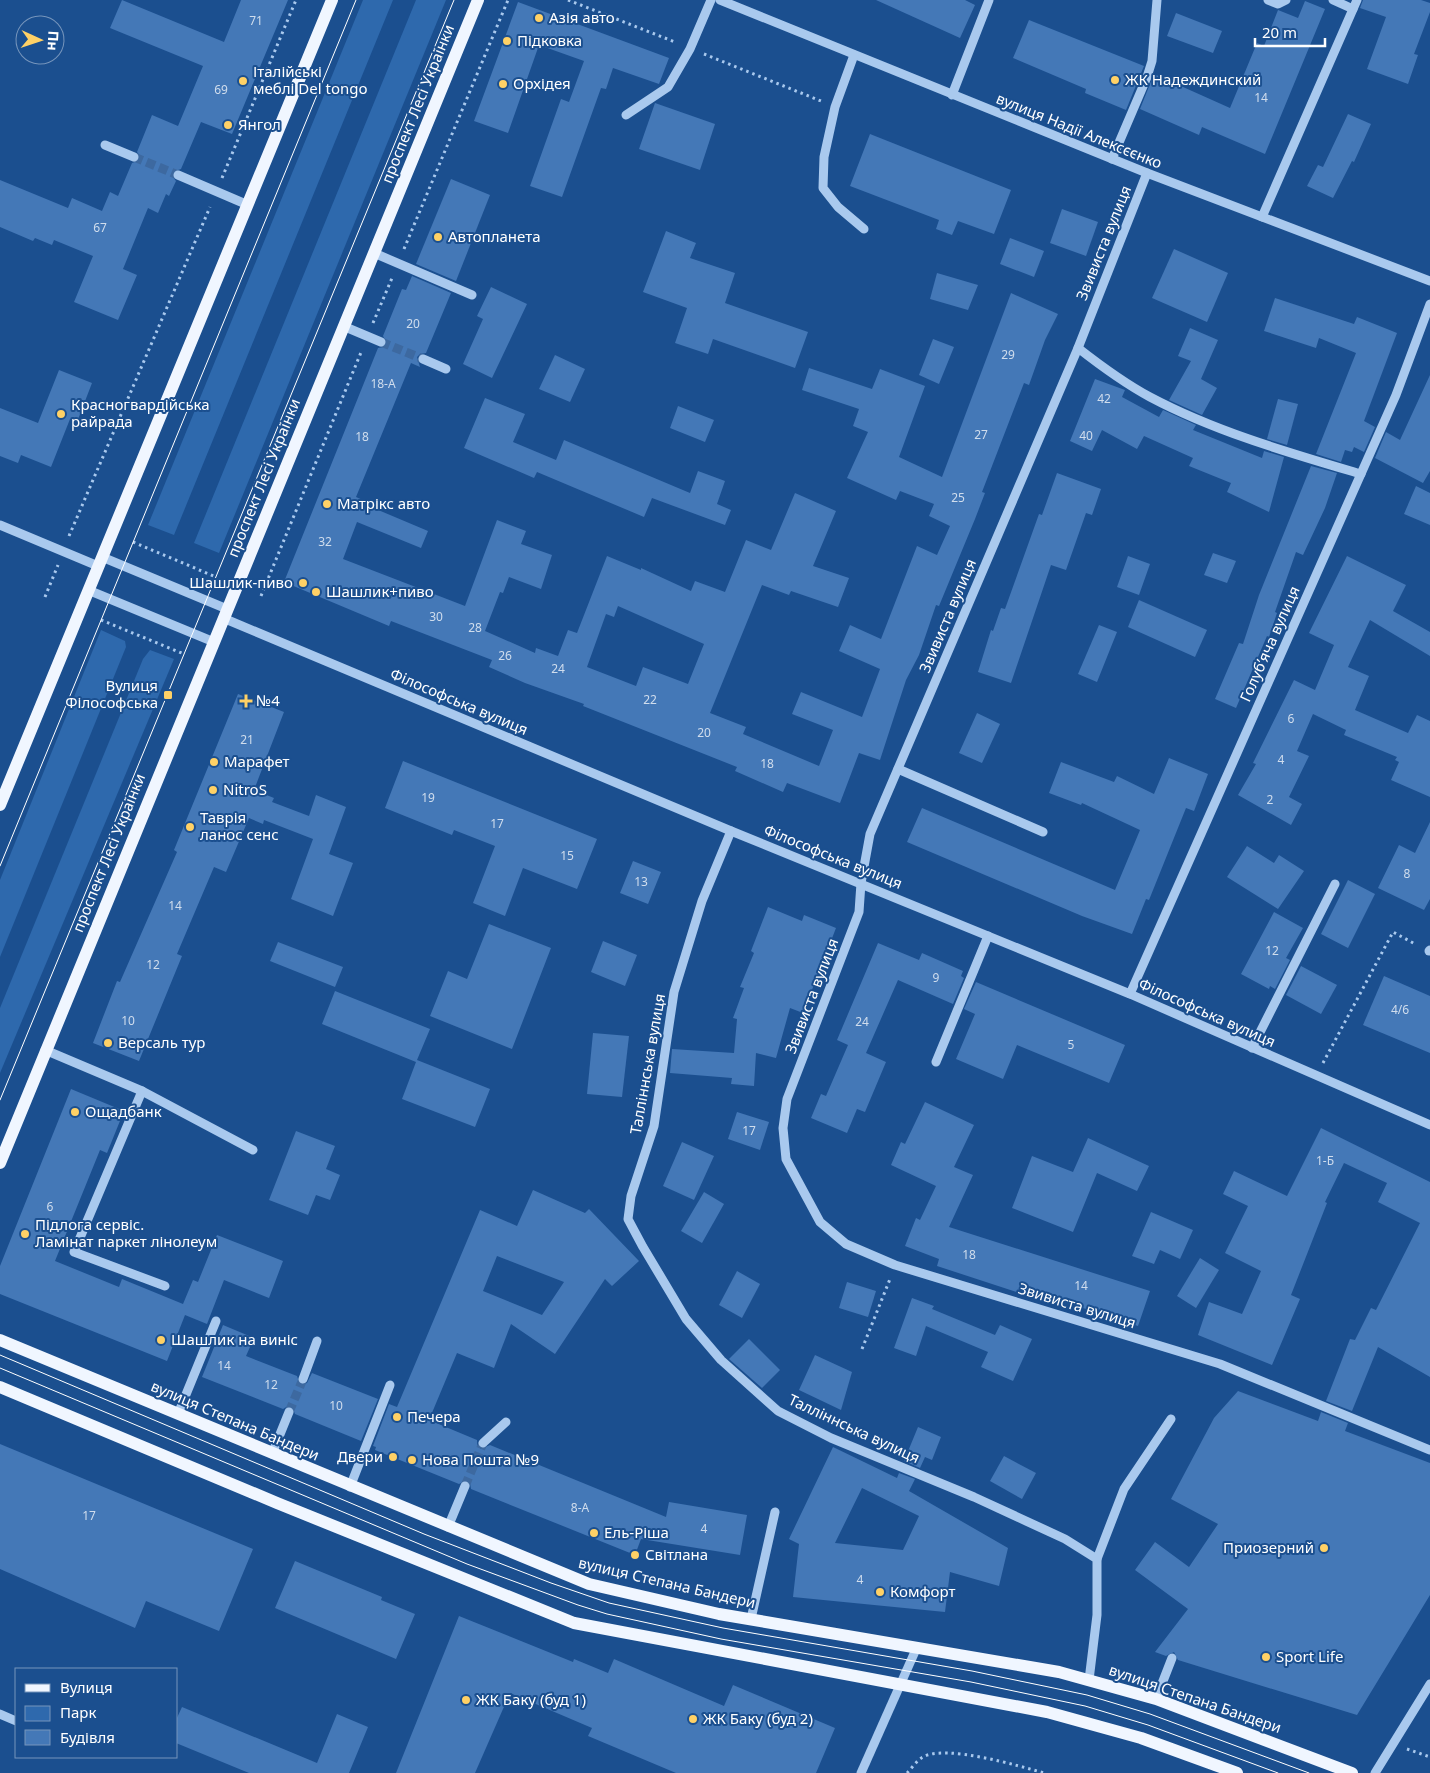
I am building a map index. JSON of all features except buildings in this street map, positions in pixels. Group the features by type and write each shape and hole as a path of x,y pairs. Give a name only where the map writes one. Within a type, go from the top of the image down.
{"main road":[{"path":"0,805 332,0"},
{"name":"проспект Лесі Українки","path":"0,1163 478,0"},
{"name":"вулиця Степана Бандери","path":"0,1340 350,1487 589,1584 751,1620 917,1646 1059,1672 1156,1699 1352,1773"},
{"path":"0,1387 294,1510 574,1623 708,1650 1047,1712 1100,1725 1237,1773"}],"street":[{"path":"626,115 668,87 690,49 710,0"},
{"name":"вулиця Надії Алексєєнко","path":"720,0 854,56 1147,173 1430,282"},
{"path":"952,95 989,0"},
{"path":"1112,159 1152,61 1157,0"},
{"path":"1268,0 1278,4 1286,0"},
{"path":"1333,0 1353,9"},
{"path":"1262,217 1357,0"},
{"path":"854,56 835,107 824,157 823,188 838,208 864,228"},
{"path":"105,145 134,157"},
{"name":"Звивиста вулиця","path":"1147,173 1078,348 870,834 861,883 859,912 786,1098 783,1128 786,1159 820,1222 846,1244 895,1265 1220,1364 1430,1450"},
{"path":"178,176 248,205"},
{"path":"374,253 472,295"},
{"name":"Голубʼяча вулиця","path":"1130,994 1396,394 1430,304"},
{"path":"343,326 381,342"},
{"path":"1078,348 1111,373 1150,397 1213,426 1275,449 1361,474"},
{"path":"423,359 446,369"},
{"name":"Філософська вулиця","path":"0,525 100,562 225,614 732,831 1130,994 1430,1125"},
{"path":"88,590 214,642"},
{"path":"898,769 1043,832"},
{"name":"Талліннська вулиця","path":"732,831 702,901 674,992 654,1126 631,1196 628,1219 635,1233 686,1318 721,1360 778,1411 831,1438 974,1497 1056,1535 1097,1559"},
{"path":"1252,1048 1335,884"},
{"path":"936,1062 988,936"},
{"path":"46,1050 142,1091 253,1150"},
{"path":"142,1091 74,1252 165,1286"},
{"path":"178,1414 216,1321"},
{"path":"303,1379 318,1341"},
{"path":"350,1487 390,1385"},
{"path":"272,1454 289,1412"},
{"path":"1089,1680 1097,1615 1097,1559 1124,1489 1171,1419"},
{"path":"483,1443 506,1422"},
{"path":"448,1527 465,1486"},
{"path":"751,1620 775,1512"},
{"path":"861,1773 917,1646"},
{"path":"1156,1699 1172,1658"},
{"path":"1375,1773 1430,1684"},
{"path":"0,1714 15,1720"}],"path":[{"path":"76,518 296,0"},
{"path":"261,596 508,0"},
{"path":"133,542 216,577"},
{"path":"101,620 184,654"},
{"path":"1316,1076 1393,932 1430,950"},
{"path":"862,1349 895,1265"},
{"path":"1392,1744 1430,1757"},
{"path":"907,1773 924,1756 952,1752 1015,1764 1044,1773"}],"green space":[{"path":"363,0 393,0 174,535 148,525"},
{"path":"416,0 446,0 219,553 194,543"},
{"path":"101,630 125,641 126,647 0,957 0,880"},
{"path":"150,650 174,659 0,1073 0,1008 143,659"}],"tunnel":[{"path":"134,157 178,175"},
{"path":"381,342 423,359"},
{"path":"289,1412 303,1379"},
{"path":"465,1486 483,1443"}],"tram line":[{"path":"0,866 356,0"},
{"path":"0,1100 454,0"},
{"path":"0,1355 424,1534 551,1583 609,1603 723,1628 972,1671 1087,1695 1150,1714 1309,1773"},
{"path":"0,1368 467,1564 578,1605 607,1614 721,1639 971,1682 1085,1706 1148,1725 1278,1773"}],"place":[{"name":"Азія авто","path":"539,18"},
{"name":"Підковка","path":"507,41"},
{"name":"ЖК Надеждинский","path":"1115,80"},
{"name":"Італійські меблі Del tongo","path":"243,81"},
{"name":"Орхідея","path":"503,84"},
{"name":"Янгол","path":"228,125"},
{"name":"Автопланета","path":"438,237"},
{"name":"Красногвардійська райрада","path":"61,414"},
{"name":"Матрікс авто","path":"327,504"},
{"name":"Шашлик-пиво","path":"303,583"},
{"name":"Шашлик+пиво","path":"316,592"},
{"name":"Вулиця Філософська","path":"168,695"},
{"name":"№4","path":"246,701"},
{"name":"Марафет","path":"214,762"},
{"name":"NitroS","path":"213,790"},
{"name":"Таврія ланос сенс","path":"190,827"},
{"name":"Версаль тур","path":"108,1043"},
{"name":"Ощадбанк","path":"75,1112"},
{"name":"Підлога сервіс. Ламінат паркет лінолеум","path":"25,1234"},
{"name":"Шашлик на виніс","path":"161,1340"},
{"name":"Печера","path":"397,1417"},
{"name":"Двери","path":"393,1457"},
{"name":"Нова Пошта №9","path":"412,1460"},
{"name":"Ель-Ріша","path":"594,1533"},
{"name":"Приозерний","path":"1324,1548"},
{"name":"Світлана","path":"635,1555"},
{"name":"Комфорт","path":"880,1592"},
{"name":"Sport Life","path":"1266,1657"},
{"name":"ЖК Баку (буд 1)","path":"466,1700"},
{"name":"ЖК Баку (буд 2)","path":"693,1719"}]}
